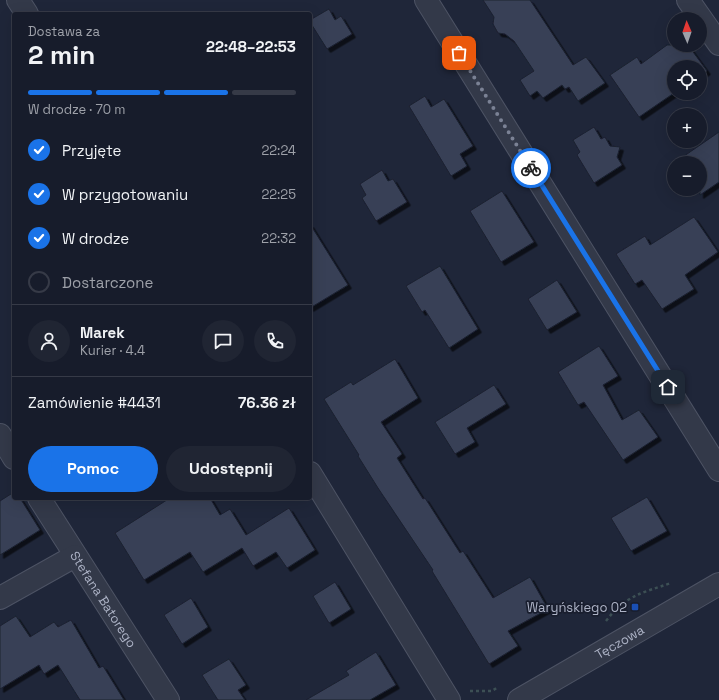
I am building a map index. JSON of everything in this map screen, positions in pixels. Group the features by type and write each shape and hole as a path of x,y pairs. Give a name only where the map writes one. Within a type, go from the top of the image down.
{"street":[{"path":"18,0 26,12"},
{"path":"426,0 719,470"},
{"path":"688,0 719,44"},
{"path":"0,435 12,455"},
{"path":"312,476 449,700"},
{"name":"Stefana Batorego","path":"40,500 168,700"},
{"path":"0,598 75,556"},
{"name":"Tęczowa","path":"519,700 719,584"}],"building":[{"path":"483,0 530,0 573,65 586,57 605,83 578,101 569,87 565,89 562,85 543,98 537,91 530,96 520,80 534,71 514,41 505,34 498,33 493,24 494,17"},
{"path":"329,9 335,20 341,16 352,34 327,49 312,25 312,19"},
{"path":"667,45 667,52 693,52 699,60 667,60 667,98 639,117 610,75 637,57 641,64"},
{"path":"425,96 431,107 444,99 473,146 460,154 467,166 451,176 409,106"},
{"path":"594,127 601,139 605,137 610,146 620,147 617,157 622,165 594,183 577,155 580,152 573,140"},
{"path":"719,132 719,182 707,190 707,156 684,156 696,148 707,148 707,140"},
{"path":"382,170 388,181 393,179 407,202 376,221 362,198 366,195 360,184"},
{"path":"502,191 534,242 501,262 470,211"},
{"path":"694,217 718,252 685,275 694,289 662,309 642,280 635,284 616,254 645,236 650,245"},
{"path":"312,227 348,285 312,307"},
{"path":"440,266 478,329 449,348 425,310 422,312 406,286"},
{"path":"557,280 577,312 547,330 528,299"},
{"path":"599,346 618,376 603,385 622,420 639,410 658,437 623,460 584,402 578,405 558,372"},
{"path":"395,359 418,398 381,422 402,454 397,458 423,499 425,498 460,553 463,551 493,598 530,577 548,609 508,631 518,646 489,664 432,571 433,570 378,488 324,399 351,382 353,385"},
{"path":"494,385 506,404 467,428 475,442 455,454 435,422"},
{"path":"12,493 12,500 21,500 40,530 0,555 0,501"},
{"path":"647,497 667,531 631,551 611,518"},
{"path":"167,500 211,500 220,515 230,509 246,535 289,508 315,550 287,568 276,552 253,566 242,548 203,572 190,552 144,580 115,533"},
{"path":"335,582 351,609 329,623 313,596"},
{"path":"191,598 208,627 182,644 164,615"},
{"path":"16,616 30,637 54,622 58,627 71,620 99,668 103,666 124,700 80,700 58,665 44,674 39,665 0,689 0,626"},
{"path":"376,652 396,685 370,700 306,700 349,675 346,671"},
{"path":"229,659 246,685 238,690 245,700 218,700 202,675"}],"way so far":[{"path":"459,53 531,168"}],"place":[{"name":"Waryńskiego 02","path":"635,607"}],"route":[{"path":"531,168 668,387"}]}
